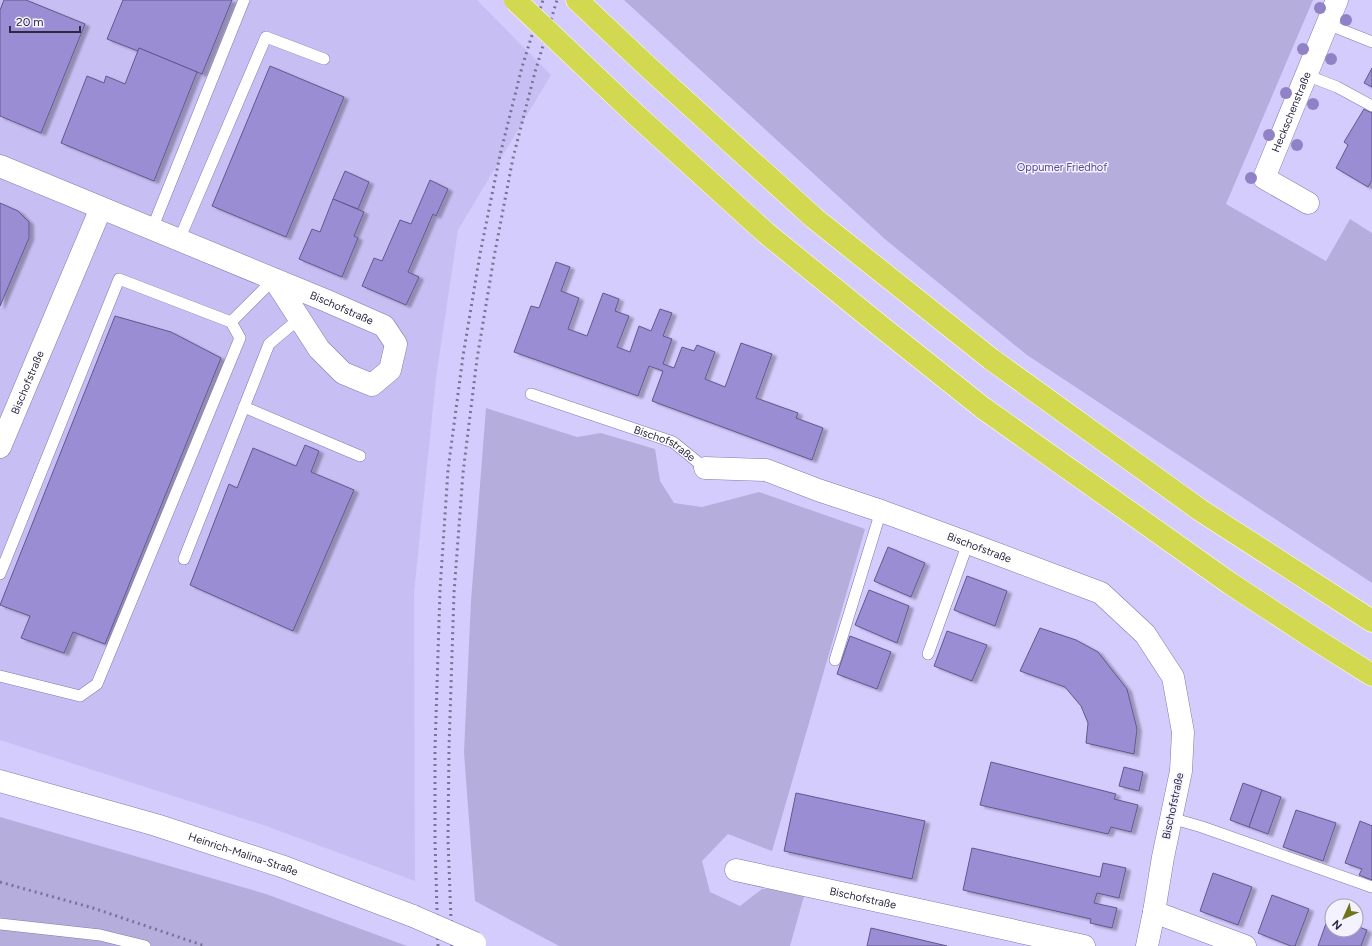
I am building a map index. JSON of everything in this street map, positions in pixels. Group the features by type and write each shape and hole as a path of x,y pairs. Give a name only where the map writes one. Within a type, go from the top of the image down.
{"highway":[{"path":"515,0 635,114 766,233 983,408 1232,584 1310,636 1372,674"},
{"path":"577,0 648,67 814,218 991,359 1200,510 1372,621"}],"street":[{"name":"Heckschenstraße","path":"1308,203 1264,178 1337,0"},
{"name":"Bischofstraße","path":"0,166 274,279 384,326 396,344 390,370 372,385 343,373 319,349 274,279"},
{"name":"Bischofstraße","path":"0,447 101,208"},
{"name":"Bischofstraße","path":"705,468 766,470 1101,593 1145,634 1173,677 1183,732 1181,770 1163,856 1154,912 1146,946"},
{"name":"Heinrich-Malina-Straße","path":"0,781 171,830 284,867 413,916 477,945"},
{"name":"Bischofstraße","path":"736,870 1084,946"},
{"path":"1154,912 1245,946"}],"lane":[{"path":"152,229 244,0"},
{"path":"1327,24 1372,42"},
{"path":"179,240 266,37 324,59"},
{"path":"1306,75 1337,87 1372,106"},
{"path":"0,574 119,279 231,322 240,338 97,684 80,696 0,676"},
{"path":"231,322 274,279"},
{"path":"184,559 269,344 300,318"},
{"name":"Bischofstraße","path":"531,394 673,442 705,468"},
{"path":"244,407 360,456"},
{"path":"835,660 881,511"},
{"path":"928,654 968,543"},
{"path":"1171,818 1202,827 1372,887"},
{"path":"0,924 100,935 145,946"}],"shaded area":[{"path":"0,0 477,0 551,75 458,230 436,378 414,593 415,881 266,826 0,740"}],"green space":[{"name":"Oppumer Friedhof","path":"624,0 1313,0 1226,204 1326,261 1350,219 1372,233 1372,583 1027,355 886,240"},
{"path":"486,408 577,437 601,433 655,449 660,481 674,503 702,507 759,492 865,529 772,851 728,834 702,861 710,892 740,906 762,889 781,889 804,896 790,946 559,946 475,901 464,752 471,601"},
{"path":"0,817 266,894 407,946 0,946"}],"building":[{"path":"4,0 26,0 85,24 41,133 0,116 0,10"},
{"path":"123,0 232,0 202,74 139,48 138,51 107,39"},
{"path":"139,48 197,72 154,181 61,143 87,76 104,83 106,76 125,84"},
{"path":"270,66 344,97 286,237 212,206"},
{"path":"1372,68 1372,87 1364,83"},
{"path":"1364,109 1372,113 1372,180 1368,187 1336,168 1348,145 1344,142"},
{"path":"345,171 369,182 358,209 333,199"},
{"path":"430,180 448,189 436,216 433,214 408,272 419,277 406,305 362,286 374,258 382,261 400,220 411,224"},
{"path":"333,199 364,212 354,236 358,238 342,277 299,259 312,229 320,232"},
{"path":"0,203 18,211 29,222 29,238 0,306"},
{"path":"556,262 570,267 561,291 579,298 568,329 587,336 603,293 619,299 615,311 629,316 617,347 630,352 639,326 651,331 660,309 672,313 663,336 672,339 663,364 674,368 682,347 694,351 697,345 715,352 705,379 725,387 741,343 772,354 756,398 798,413 796,418 823,428 812,460 652,401 663,371 649,366 638,396 514,352 531,306 539,308"},
{"path":"115,316 171,332 221,358 105,644 73,632 64,653 21,638 30,616 0,605"},
{"path":"305,445 319,451 311,472 354,490 293,631 190,585 229,484 237,488 253,448 296,466"},
{"path":"888,547 925,563 911,597 874,581"},
{"path":"967,576 1007,591 995,626 954,610"},
{"path":"869,590 909,606 897,643 855,625"},
{"path":"1040,628 1076,640 1098,652 1127,689 1137,729 1134,754 1086,743 1088,723 1081,706 1065,687 1020,671"},
{"path":"947,631 987,645 972,681 934,666"},
{"path":"850,636 891,652 877,689 837,674"},
{"path":"991,762 1116,794 1114,799 1138,805 1131,832 1111,827 1108,834 980,805"},
{"path":"1124,767 1143,772 1139,791 1119,786"},
{"path":"1243,783 1262,790 1249,827 1230,820"},
{"path":"1262,790 1281,797 1268,834 1249,827"},
{"path":"796,793 925,821 912,879 784,851"},
{"path":"1296,810 1336,823 1323,861 1283,847"},
{"path":"1360,821 1372,826 1372,880 1359,875 1362,869 1345,863"},
{"path":"972,848 1100,877 1103,863 1126,868 1119,898 1097,893 1094,903 1117,908 1112,928 1090,923 1091,919 963,890"},
{"path":"1213,873 1252,887 1238,925 1200,911"},
{"path":"1272,895 1309,909 1295,946 1291,946 1258,933"},
{"path":"871,928 947,946 867,946"},
{"path":"1324,929 1324,938 1364,938 1361,946 1318,946"},
{"path":"1364,929 1367,930 1364,938"}],"railway":[{"path":"438,946 435,841 435,749 440,590 448,470 463,356 480,254 500,155 522,67 543,0"},
{"path":"452,946 448,840 449,748 454,593 463,473 477,359 494,257 513,158 535,72 557,0"},
{"path":"0,882 93,908 205,946"}]}
